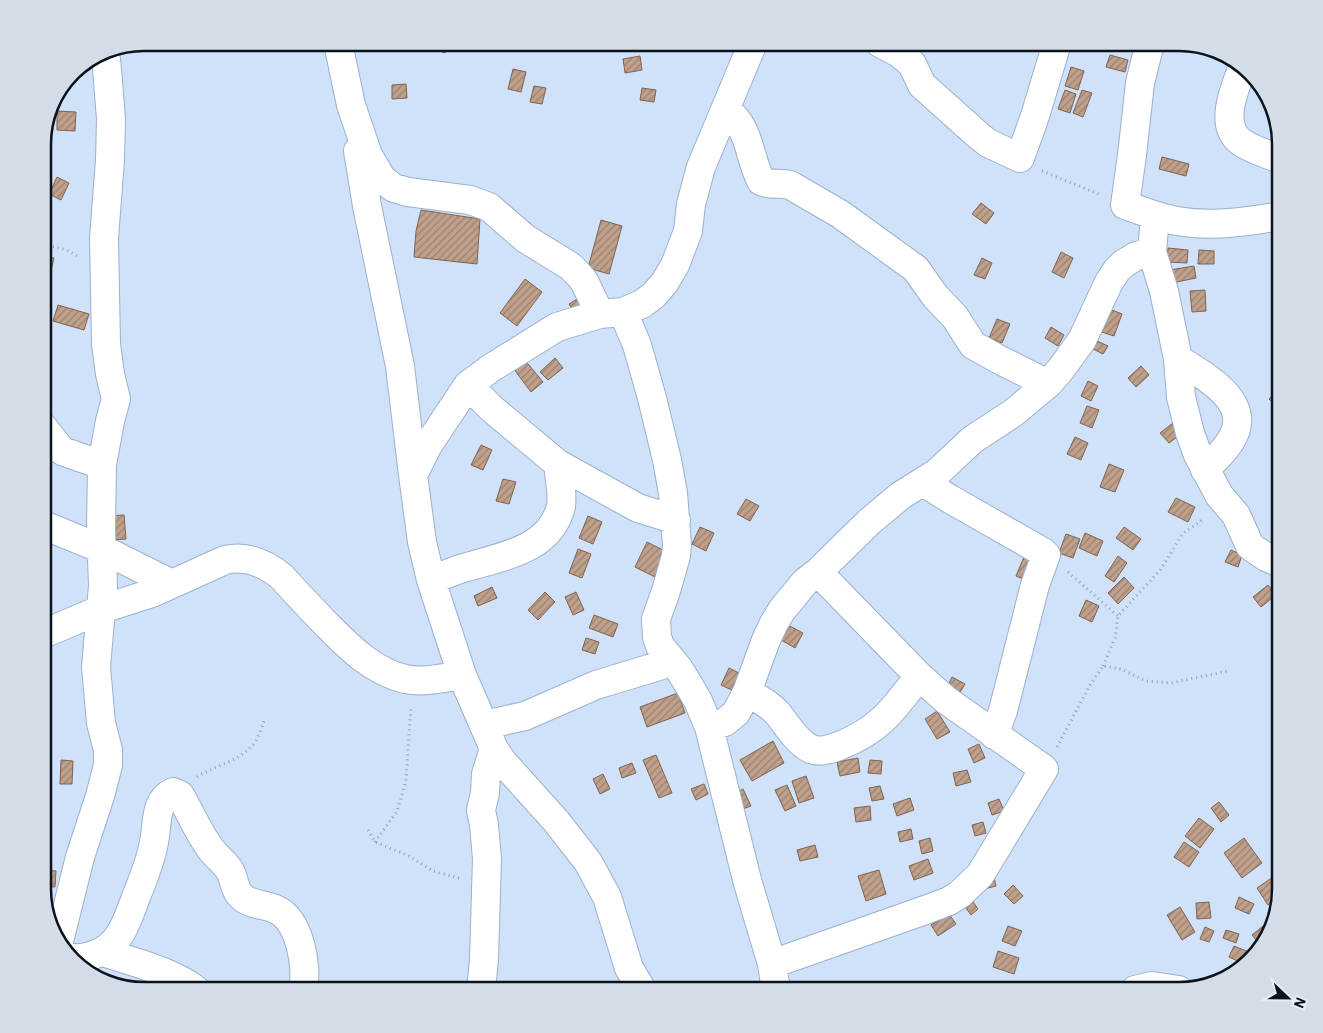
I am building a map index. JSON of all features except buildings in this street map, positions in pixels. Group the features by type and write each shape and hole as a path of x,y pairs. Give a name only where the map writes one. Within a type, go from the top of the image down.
{"street":[{"path":"340,51 351,105 367,206 400,366 422,542 431,580 462,675 489,737 502,761 566,832 588,862 608,897 629,968 637,982"},
{"path":"413,475 428,445 468,385 490,368 558,327 642,304 654,295 665,282 675,265 688,231 691,204 701,167 749,51"},
{"path":"896,51 912,64 922,85 978,136 988,143 1020,158 1054,51"},
{"path":"1148,51 1140,82 1125,205 1155,216 1176,221 1215,224 1272,217"},
{"path":"62,931 80,857 100,796 108,764 108,750 101,723 96,668 99,623 102,609 102,465 116,400 106,344 104,238 111,119 106,60"},
{"path":"1240,75 1234,90 1230,111 1230,126 1234,136 1242,143 1272,156"},
{"path":"351,105 368,155 382,179 394,188 408,192 470,200 489,207 526,239 570,266 637,345 660,426 673,493 676,520 676,556 658,611 655,629 660,646 688,682 708,727 746,880 772,964 775,982"},
{"path":"726,110 733,115 744,130 761,181 772,185 784,183 800,190 840,214 903,258 916,268 935,296 955,317 973,345 1048,384"},
{"path":"1155,216 1152,252 1164,291 1178,359 1181,397 1190,433 1205,470 1219,495 1236,515 1250,546 1272,560"},
{"path":"708,727 731,718 747,692 766,640 782,610 805,582 818,572 869,522 900,496 947,465 972,440 1013,413 1048,384 1082,340 1109,282 1117,270 1136,256 1152,252"},
{"path":"1178,359 1224,391 1233,405 1238,418 1237,427 1231,441 1205,470"},
{"path":"468,385 491,408 558,464 638,508 676,520"},
{"path":"51,437 62,451 102,465"},
{"path":"431,580 465,567 500,558 530,546 542,538 553,527 561,503 558,464"},
{"path":"923,482 1046,555 1035,585 1010,685 994,734"},
{"path":"51,528 102,549 172,584"},
{"path":"51,631 102,609 152,593 225,560 236,558 248,559 271,568 282,577 348,647 382,670 404,679 415,680 433,680 462,675"},
{"path":"772,964 928,909 949,901 960,894 980,875 1044,769 946,700 919,676 818,572"},
{"path":"489,737 525,716 596,685 672,662"},
{"path":"747,692 772,707 804,745 818,751 851,741 871,730 896,705 919,676"},
{"path":"481,982 487,860 481,810 485,793 489,737"},
{"path":"83,958 103,952 112,946 120,935 150,859 154,842 155,824 162,799 174,792 180,795 208,846 230,870 240,896 247,901 275,909 288,919 297,937 303,958 303,982"},
{"path":"103,952 182,982"}],"path":[{"path":"1020,158 1047,174 1125,205"},
{"path":"51,246 64,248 105,270"},
{"path":"1044,769 1070,725 1089,687 1103,666 1115,638 1118,616 1161,569 1183,533 1200,522 1219,495"},
{"path":"1046,555 1118,616"},
{"path":"1103,666 1121,669 1146,682 1172,683 1228,671"},
{"path":"375,842 397,811 406,781 409,716 415,680"},
{"path":"174,792 206,771 232,762 254,745 264,721"},
{"path":"368,830 375,842 409,856 433,870 486,886"}]}
